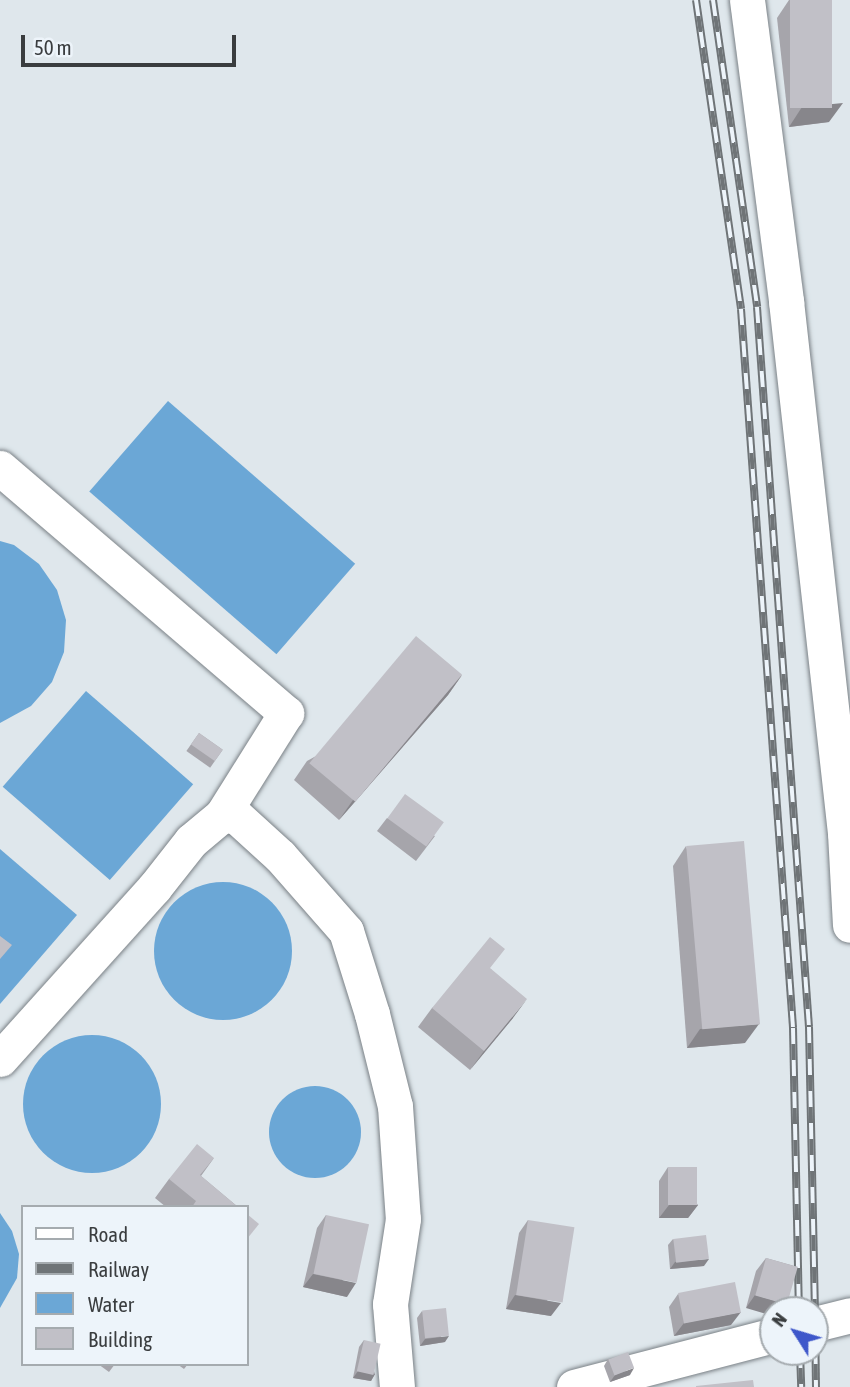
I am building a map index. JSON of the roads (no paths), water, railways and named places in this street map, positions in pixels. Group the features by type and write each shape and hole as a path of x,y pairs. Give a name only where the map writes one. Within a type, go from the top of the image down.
{"street":[{"path":"747,0 790,341 845,833 850,925"},
{"path":"0,468 286,713 222,815 191,841 153,888 0,1059"},
{"path":"222,815 236,816 280,856 346,930 361,978 395,1106 403,1219 390,1304 397,1387"},
{"path":"829,1320 850,1315"},
{"path":"574,1387 759,1339"}],"water":[{"path":"168,401 355,564 276,654 89,492"},
{"path":"0,541 14,545 39,564 57,590 66,620 64,652 52,682 31,706 0,723"},
{"path":"86,691 193,784 110,880 3,787"},
{"path":"0,849 77,915 0,1004"},
{"path":"223,882 250,887 272,902 287,924 292,951 287,978 272,1000 250,1015 223,1020 196,1015 174,1000 159,978 154,951 159,924 174,902 196,887"},
{"path":"92,1035 119,1040 141,1055 156,1077 161,1104 156,1131 141,1153 119,1168 92,1173 65,1168 43,1153 28,1131 23,1104 28,1077 43,1055 65,1040"},
{"path":"315,1086 332,1090 347,1100 357,1115 361,1132 357,1149 347,1164 332,1174 315,1178 298,1174 283,1164 273,1149 269,1132 273,1115 283,1100 298,1090"},
{"path":"0,1213 12,1231 19,1254 17,1278 0,1308"}],"railway":[{"path":"696,0 741,309 793,1028 799,1296"},
{"path":"713,0 757,307 809,1027 815,1296"},
{"path":"800,1366 801,1387"},
{"path":"816,1366 816,1387"}]}
